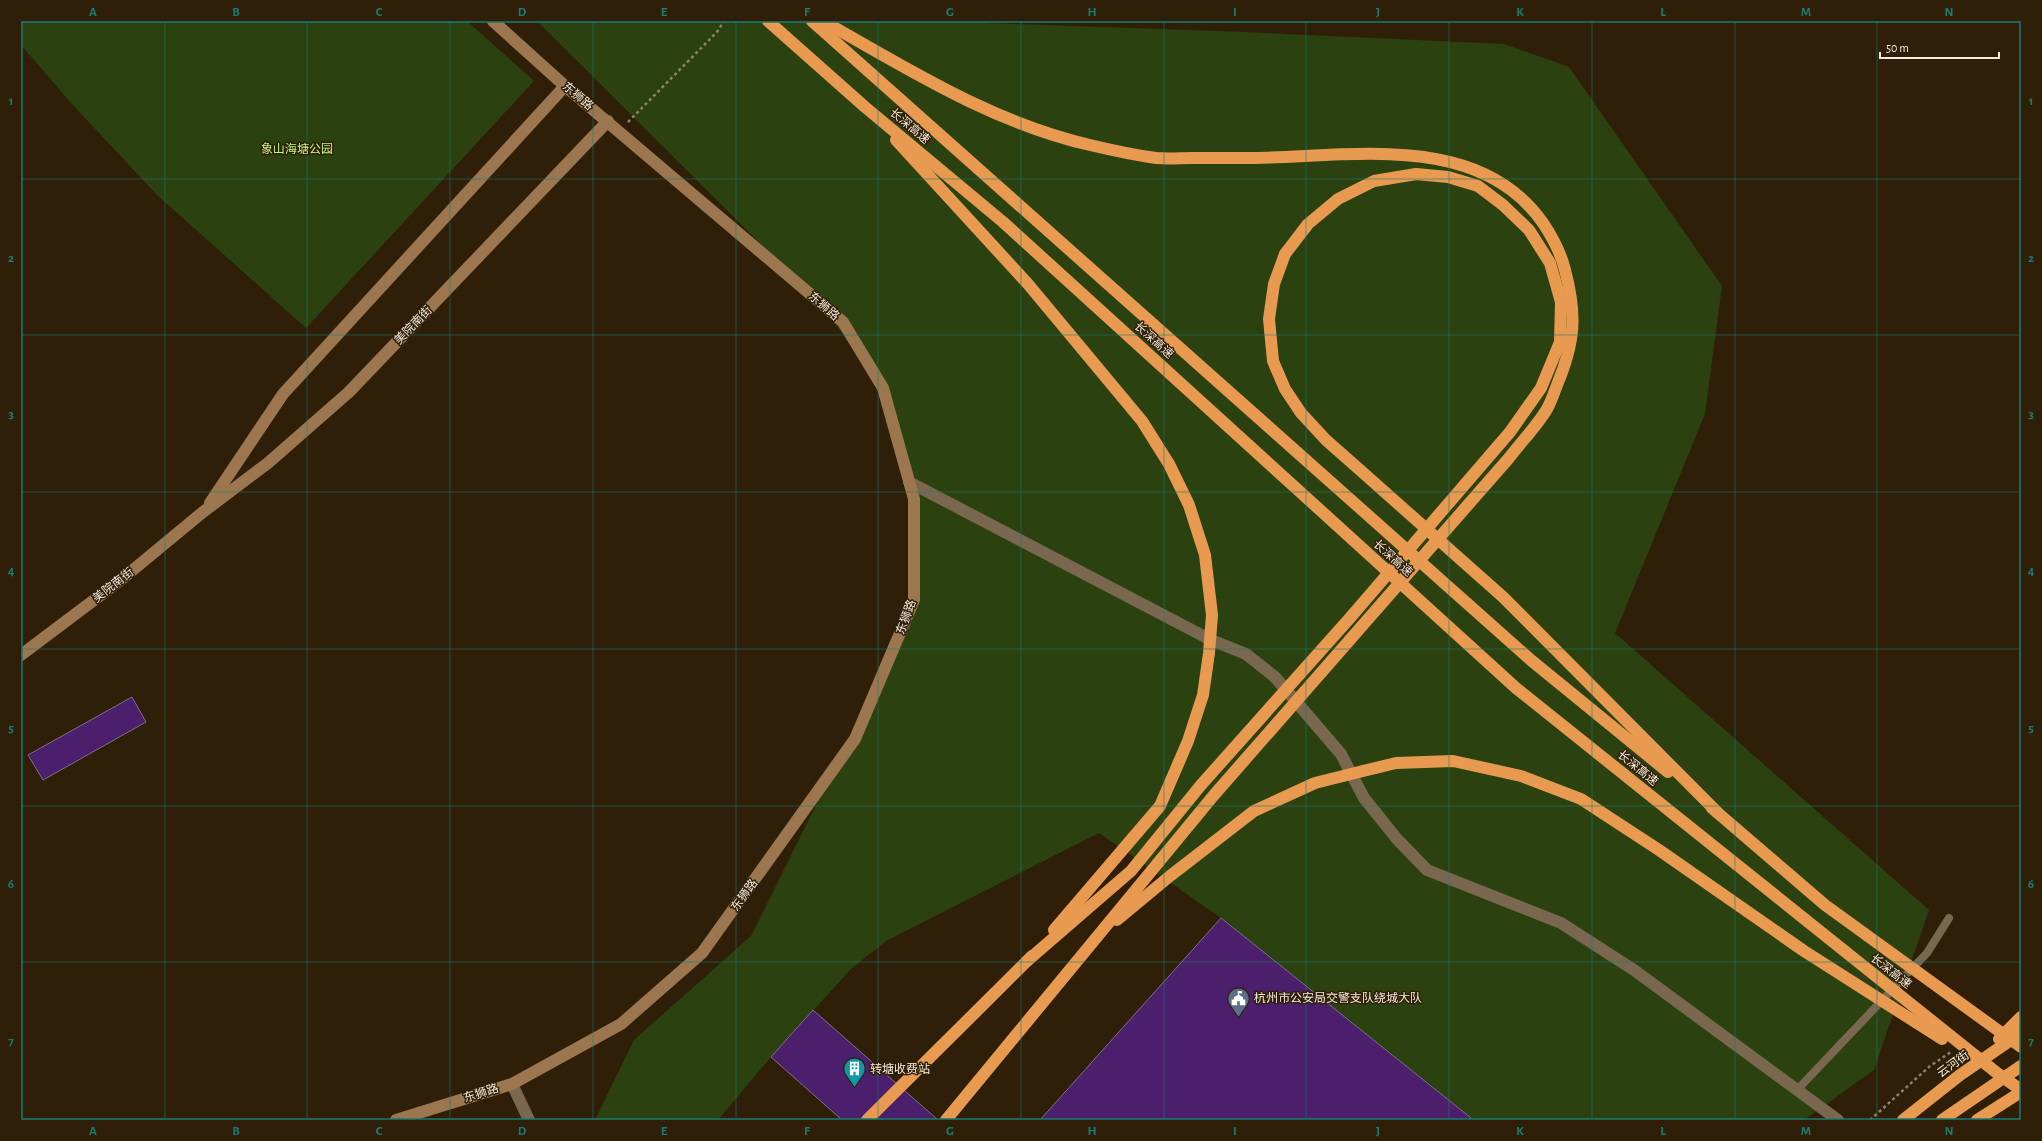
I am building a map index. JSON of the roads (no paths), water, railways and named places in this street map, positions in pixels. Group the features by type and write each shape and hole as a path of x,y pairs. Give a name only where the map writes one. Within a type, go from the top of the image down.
{"highway":[{"name":"长深高速","path":"768,21 865,107 1003,222 1516,688 1810,925 1997,1074 2021,1091"},
{"name":"长深高速","path":"812,21 1532,661 1718,813 1825,904 2021,1047"},
{"path":"823,21 928,80 1010,120 1088,145 1157,158 1258,158 1357,153 1393,154 1427,158 1479,170 1507,187 1533,209 1549,232 1562,257 1573,298 1574,327 1567,361 1547,410 1509,458 1214,795 946,1120"},
{"path":"865,107 1028,284 1142,421 1169,464 1189,505 1205,555 1212,615 1209,653 1203,695 1188,741 1160,806 1027,961"},
{"path":"869,1118 1027,961 1131,871 1201,785 1343,625 1504,438 1541,388 1560,342 1561,302 1550,263 1529,230 1503,205 1478,186 1448,177 1416,174 1374,181 1338,199 1308,224 1285,254 1274,284 1269,319 1273,361 1285,389 1301,413 1326,440 1503,596 1718,813"},
{"path":"1094,939 1170,876 1254,811 1315,783 1396,763 1453,761 1521,776 1581,799 1659,850 1804,950 1997,1074"},
{"path":"1960,1075 2021,1018"},
{"name":"云河街","path":"1903,1120 1960,1075 2021,1033"},
{"path":"1942,1120 2021,1066"},
{"path":"1977,1120 2021,1091"}],"street":[{"name":"东狮路","path":"396,1120 512,1084 621,1024 702,953 855,739 914,600 914,499 883,388 843,322 565,86 493,21"},
{"name":"美院南街","path":"203,512 283,394 565,86"},
{"name":"美院南街","path":"21,655 122,579 203,512 268,463 349,392 608,121"},
{"path":"909,482 1211,640 1246,654 1275,677 1341,754 1364,798 1397,839 1427,870 1561,923 1634,970 1838,1120"},
{"path":"512,1084 529,1120"}],"lane":[{"path":"1797,1090 1927,953 1949,918"}],"place":[{"name":"杭州市公安局交警支队绕城大队","path":"1239,1018"},
{"name":"转塘收费站","path":"854,1088"}],"park label":[{"name":"象山海塘公园","path":"297,149"}]}
